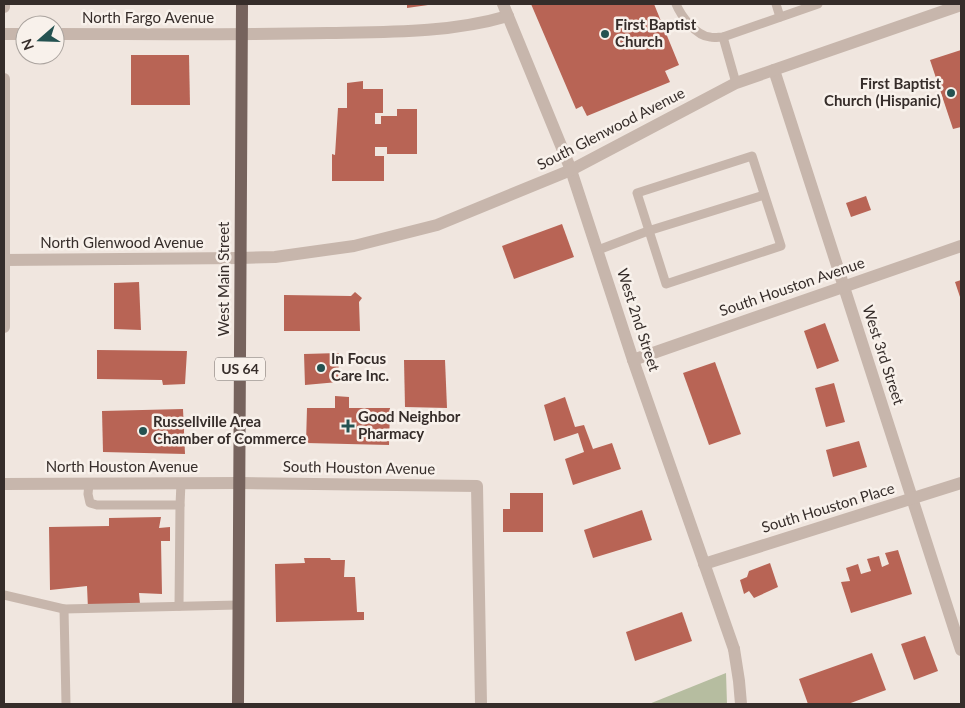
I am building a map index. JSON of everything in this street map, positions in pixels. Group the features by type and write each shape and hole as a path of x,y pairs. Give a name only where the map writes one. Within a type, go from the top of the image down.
{"main road":[{"name":"West Main Street","path":"238,704 242,4"}],"street":[{"name":"West 2nd Street","path":"503,4 571,170 633,360 734,649 740,681 741,704"},
{"name":"South Glenwood Avenue","path":"240,258 276,257 354,246 437,226 571,170 736,83 961,5"},
{"name":"North Fargo Avenue","path":"65,34 242,34 412,31 455,28 508,16"},
{"name":"West 3rd Street","path":"774,70 961,650"},
{"path":"4,79 4,327"},
{"name":"South Houston Avenue","path":"633,360 961,246"},
{"name":"North Glenwood Avenue","path":"4,260 240,258"},
{"name":"South Houston Avenue","path":"240,483 477,486 481,704"},
{"name":"North Houston Avenue","path":"4,484 240,483"},
{"name":"South Houston Place","path":"704,564 961,483"}],"lane":[{"path":"676,4 680,14 693,28 708,38 723,37 818,4"},
{"path":"776,4 780,17"},
{"path":"723,37 736,83"},
{"path":"752,156 764,195 781,246 666,284 637,193 752,156"},
{"path":"598,250 764,195"},
{"path":"178,606 181,483"},
{"path":"89,484 88,494 90,503 97,505 180,505"},
{"path":"4,595 64,609 238,605"},
{"path":"64,609 66,704"}],"green space":[{"path":"726,673 727,704 649,704"}],"building":[{"path":"407,4 428,4 428,5 407,8"},
{"name":"First Baptist Church","path":"531,4 654,4 679,65 665,71 670,82 587,116 582,106 576,109"},
{"name":"First Baptist Church (Hispanic)","path":"961,50 961,127 953,129 930,60"},
{"path":"131,55 189,55 190,105 131,105"},
{"path":"363,81 363,89 383,89 383,113 375,113 375,124 381,124 381,116 397,116 397,109 417,109 417,154 387,154 387,147 375,147 375,156 384,156 384,181 332,181 332,154 335,155 338,108 347,108 347,83"},
{"path":"866,196 871,210 851,217 846,203"},
{"path":"562,224 574,257 514,279 502,246"},
{"path":"961,280 961,300 955,282"},
{"path":"139,282 141,330 114,329 114,283"},
{"path":"355,292 362,298 359,302 360,331 284,331 284,295 351,296"},
{"path":"825,323 839,361 817,369 804,331"},
{"path":"97,350 187,351 185,384 163,385 162,380 97,379"},
{"name":"In Focus Care Inc.","path":"339,353 338,382 305,385 304,354"},
{"path":"404,360 445,360 447,408 405,407"},
{"path":"715,362 741,434 709,445 683,373"},
{"path":"834,383 845,422 826,427 815,388"},
{"name":"Good Neighbor Pharmacy","path":"335,396 349,397 349,408 390,408 389,445 306,443 307,408 335,408"},
{"path":"565,397 575,427 584,425 593,449 612,443 621,469 573,485 565,459 584,452 578,433 554,441 544,405"},
{"name":"Russellville Area Chamber of Commerce","path":"183,409 185,454 103,452 102,411"},
{"path":"859,441 867,467 833,477 826,450"},
{"path":"510,493 543,493 543,532 503,532 503,509 510,509"},
{"path":"642,510 652,540 593,558 584,530"},
{"path":"161,517 159,528 170,527 170,541 161,541 162,594 139,593 140,604 88,609 87,586 50,590 49,527 109,526 109,518"},
{"path":"898,550 912,594 851,613 841,582 850,581 846,568 858,564 861,574 871,571 867,559 879,556 882,567 889,564 885,553"},
{"path":"304,558 345,560 344,577 355,577 357,612 364,612 364,620 276,622 275,564 305,563"},
{"path":"770,563 778,587 754,598 749,591 744,594 740,580 747,577 749,571"},
{"path":"682,612 692,641 635,661 626,632"},
{"path":"925,636 938,671 914,680 901,644"},
{"path":"872,653 886,690 848,704 808,704 799,679"}],"place":[{"name":"First Baptist Church","path":"605,34"},
{"name":"First Baptist Church (Hispanic)","path":"951,93"},
{"name":"In Focus Care Inc.","path":"321,368"},
{"name":"Good Neighbor Pharmacy","path":"348,426"},
{"name":"Russellville Area Chamber of Commerce","path":"143,431"}]}
